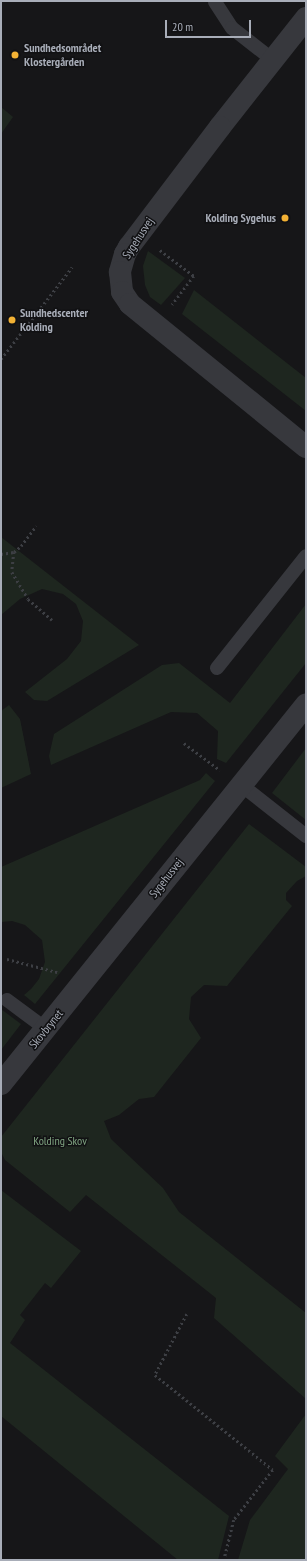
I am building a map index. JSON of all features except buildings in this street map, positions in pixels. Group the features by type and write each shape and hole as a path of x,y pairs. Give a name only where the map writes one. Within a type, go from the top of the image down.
{"street":[{"name":"Sygehusvej","path":"306,18 130,247 122,263 121,287 125,298 190,354 306,447"},
{"name":"Sygehusvej","path":"91,973 240,784 306,704"},
{"name":"Skovbrynet","path":"1,1084 91,973"}],"lane":[{"path":"215,2 232,28 273,60"},
{"path":"217,668 306,556"},
{"path":"240,784 306,836"},
{"path":"7,1000 46,1029"}],"path":[{"path":"139,234 194,276 169,309"},
{"path":"1,359 72,267"},
{"path":"1,554 14,552 21,546 36,526"},
{"path":"14,552 12,572 28,599 52,620"},
{"path":"184,743 240,784"},
{"path":"7,959 57,972"},
{"path":"187,1314 156,1376 272,1470 234,1520 224,1560"}],"green space":[{"path":"1,107 13,117 1,134"},
{"path":"148,251 185,278 161,305 150,297 145,285 143,266"},
{"path":"194,290 306,378 306,411 182,314"},
{"path":"1,537 139,645 47,701 34,700 25,692 67,659 81,641 83,621 76,604 63,594 42,589 20,599 1,615"},
{"path":"306,604 306,663 226,763 217,759 218,731 197,713 171,712 51,765 49,756 54,734 162,665 179,663 230,703"},
{"path":"9,705 20,719 31,774 1,788 1,711"},
{"path":"306,748 306,820 272,793"},
{"path":"206,773 215,781 35,1004 24,995 39,979 45,962 42,940 25,925 12,921 1,922 1,867 200,780"},
{"name":"Kolding Skov","path":"249,824 306,867 306,876 297,881 286,893 286,900 292,906 227,986 204,985 191,997 189,1019 201,1038 154,1097 139,1099 119,1115 104,1121 111,1139 163,1188 179,1212 306,1313 306,1399 214,1318 216,1298 86,1195 70,1212 5,1160 1,1152 1,1137"},
{"path":"1,1009 21,1024 1,1050"},
{"path":"1,1190 81,1251 51,1288 45,1283 20,1315 25,1320 10,1343 229,1516 218,1560 178,1560 1,1416"},
{"path":"306,1414 306,1560 238,1560 250,1520 288,1469 275,1456"}],"place":[{"name":"Sundhedsområdet Klostergården","path":"15,55"},
{"name":"Kolding Sygehus","path":"285,218"},
{"name":"Sundhedscenter Kolding","path":"12,320"}]}
